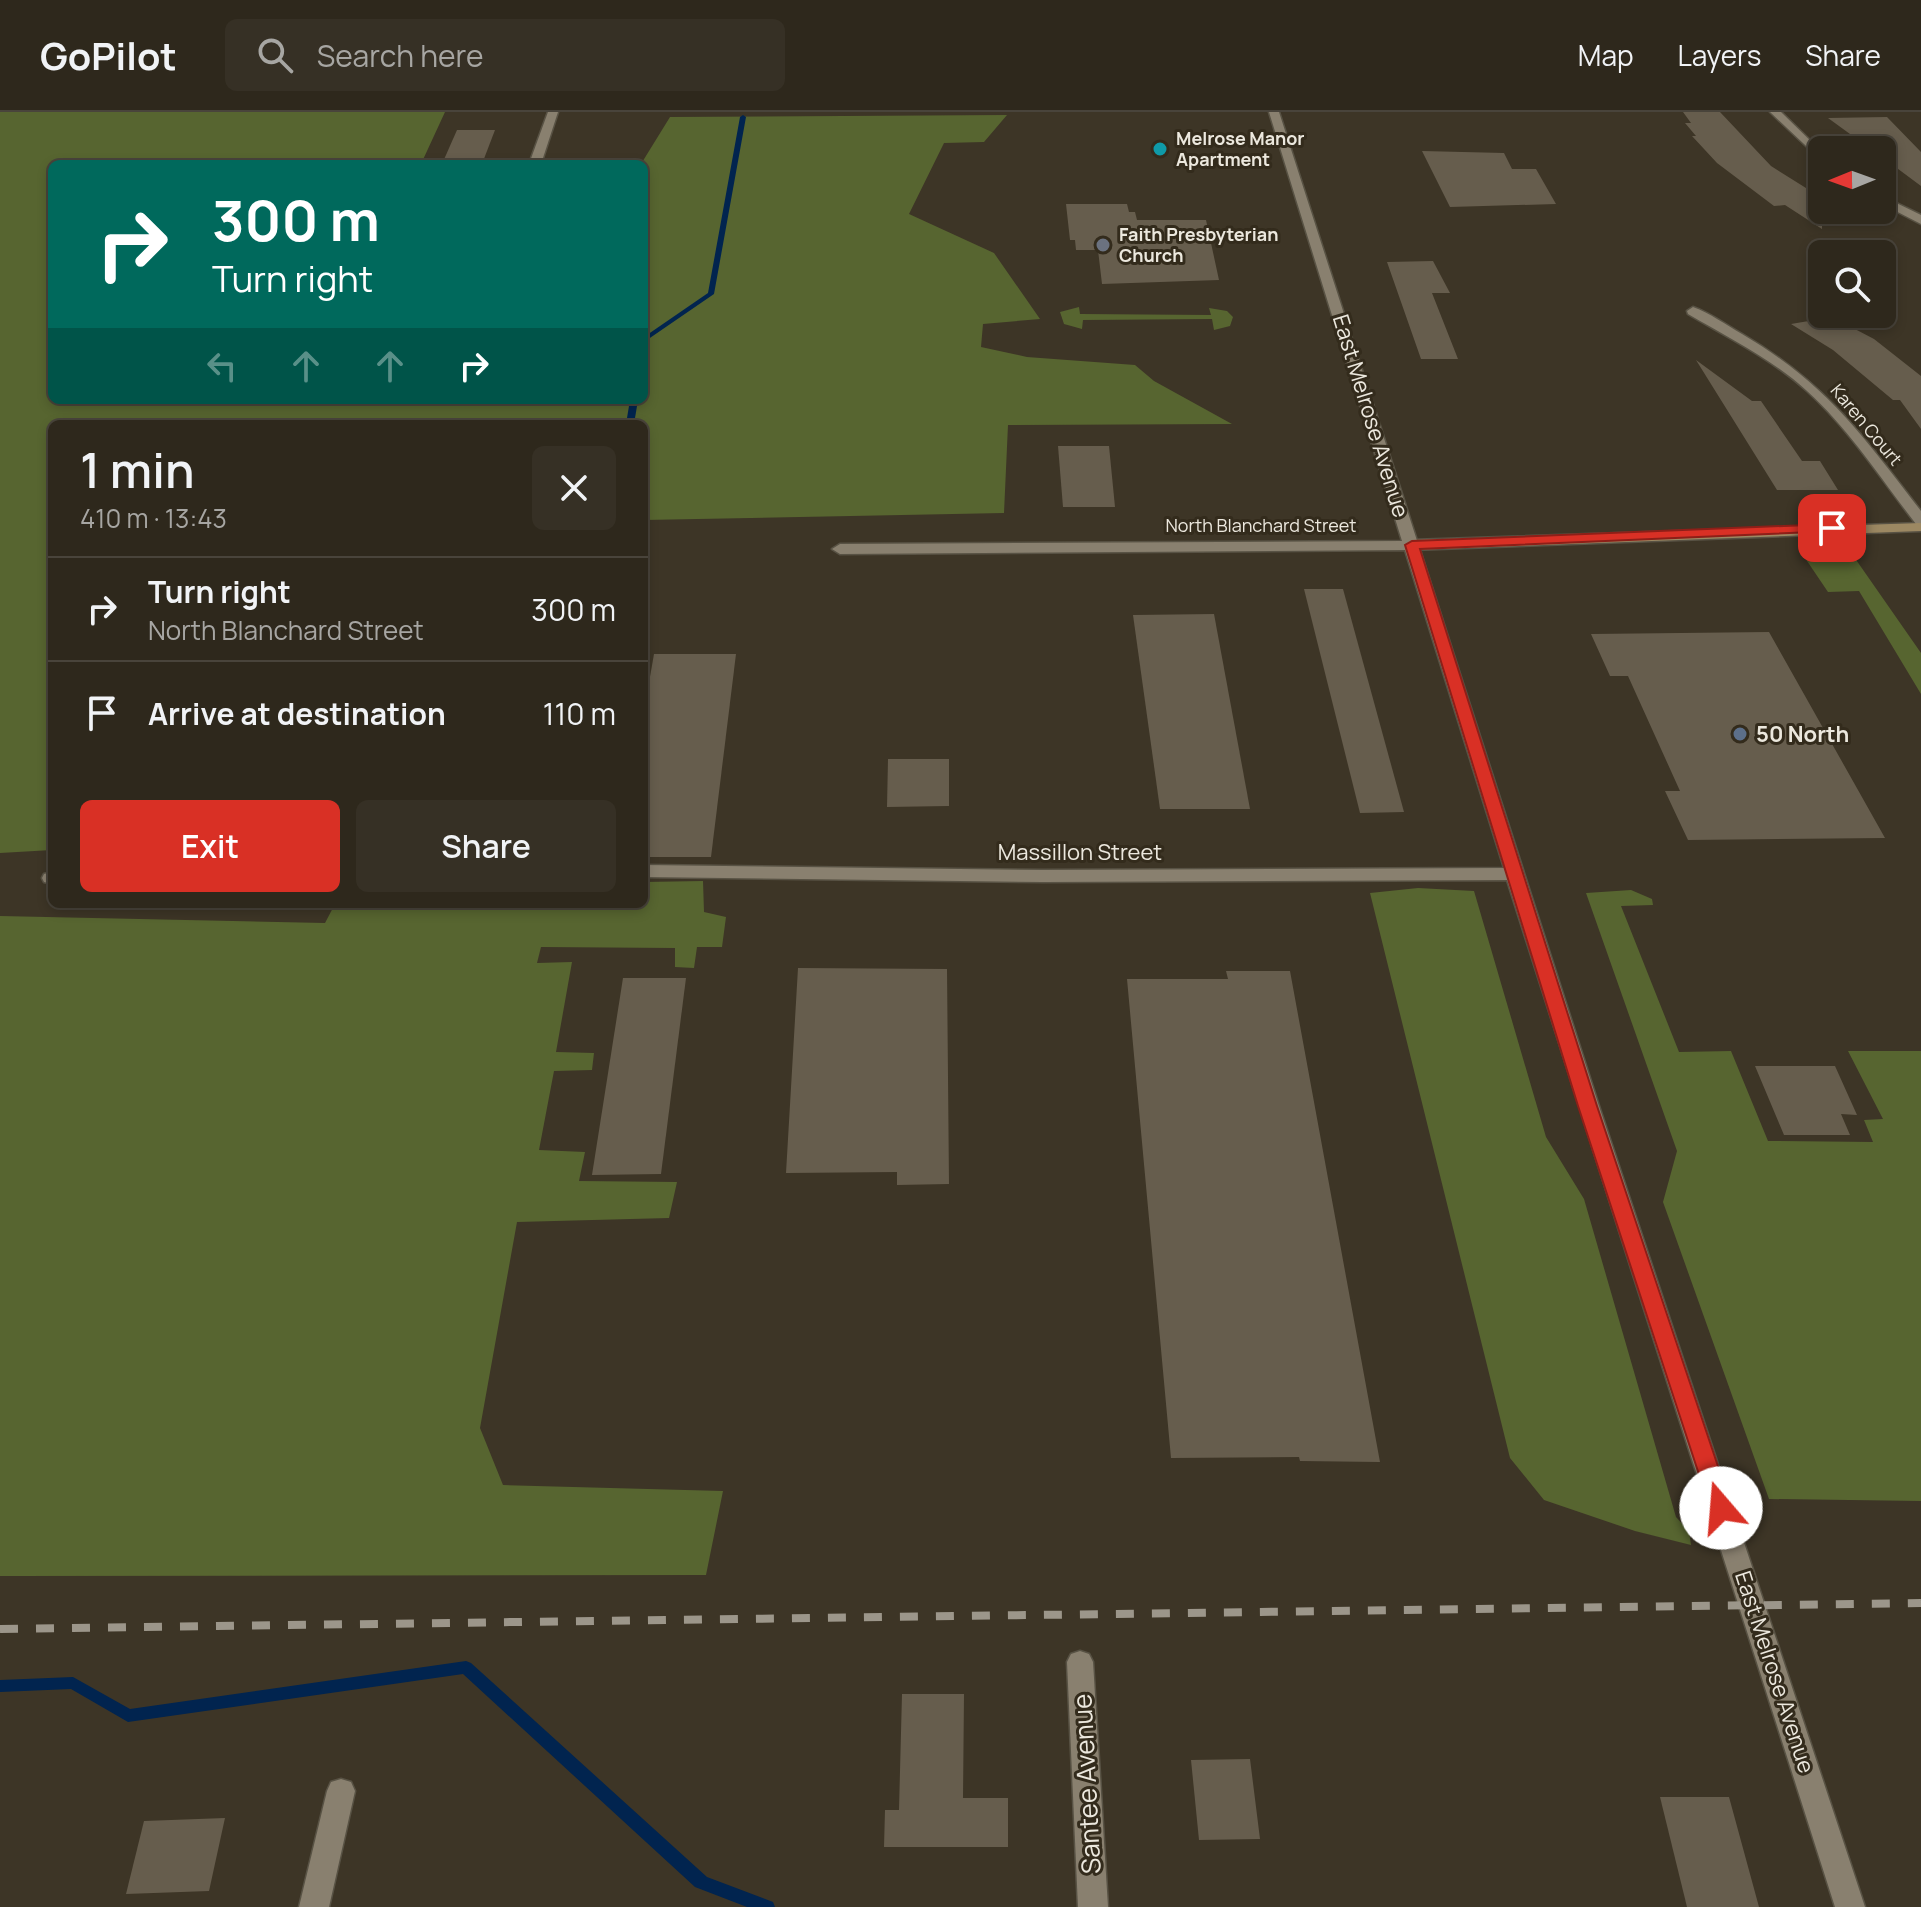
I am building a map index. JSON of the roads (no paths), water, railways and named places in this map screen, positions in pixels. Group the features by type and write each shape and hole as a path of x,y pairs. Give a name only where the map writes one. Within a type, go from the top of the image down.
{"street":[{"path":"536,160 553,112"},
{"name":"East Melrose Avenue","path":"1274,112 1515,874 1850,1907"},
{"path":"1775,112 1808,144"},
{"path":"1896,207 1921,220"},
{"name":"Karen Court","path":"1693,311 1782,365 1810,387 1842,418 1921,524"},
{"name":"North Blanchard Street","path":"840,549 1412,545 1921,524"},
{"name":"Massillon Street","path":"648,871 1043,876 1515,874"},
{"name":"Santee Avenue","path":"1080,1662 1093,1907"},
{"path":"314,1907 341,1791"}],"waterway":[{"path":"648,337 711,294 743,117"},
{"path":"631,420 633,404"},
{"path":"0,1686 73,1683 128,1716 466,1667 701,1882 767,1907"}],"railway":[{"path":"0,1629 1921,1603"}],"place":[{"name":"Melrose Manor Apartment","path":"1160,149"},
{"name":"Faith Presbyterian Church","path":"1103,245"},
{"name":"50 North","path":"1740,734"}]}
